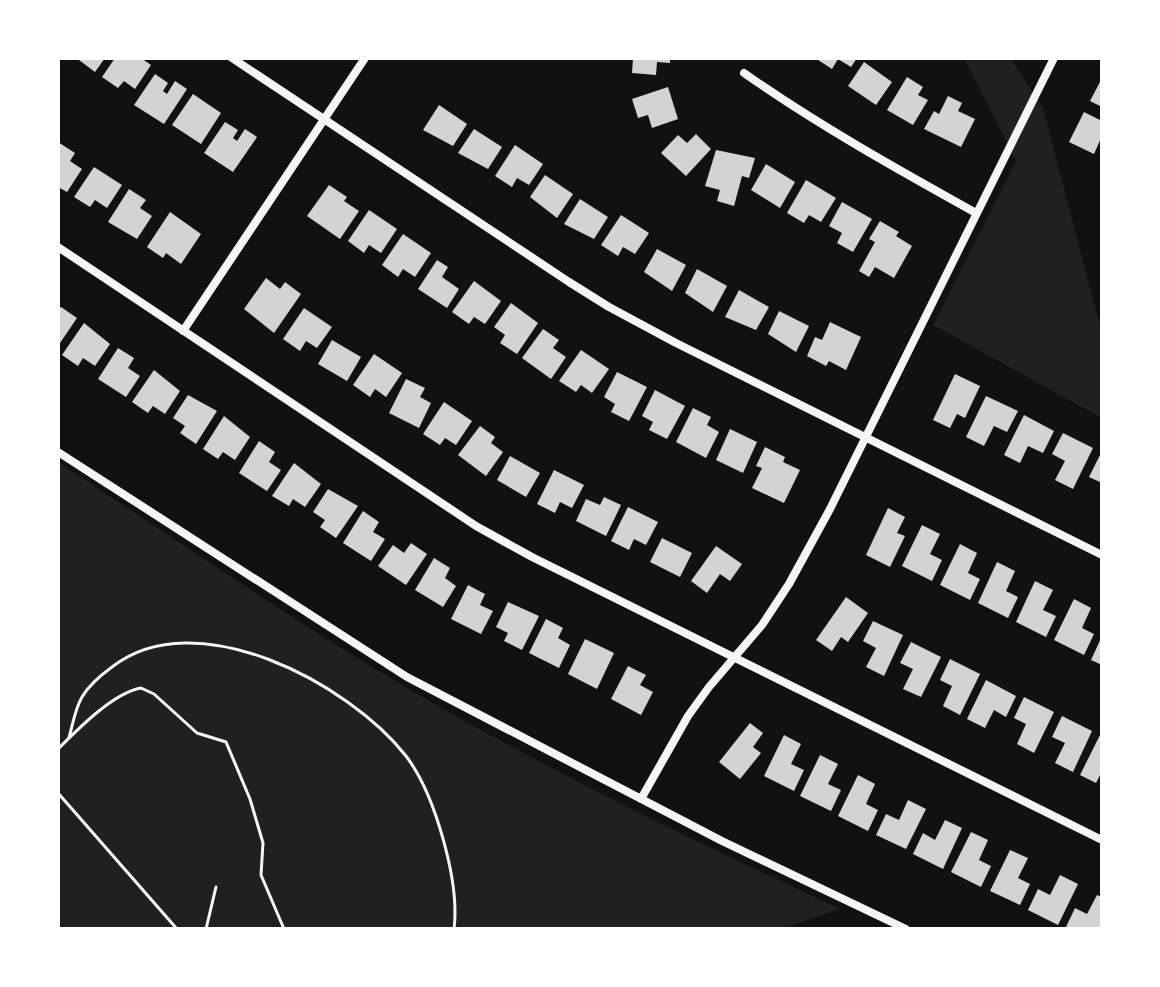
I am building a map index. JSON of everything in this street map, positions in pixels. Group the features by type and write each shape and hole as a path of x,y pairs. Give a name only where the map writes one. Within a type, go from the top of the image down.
{"street":[{"path":"232,58 609,307 1102,555"},
{"path":"183,331 365,58"},
{"path":"641,799 688,716 762,625 789,584 1054,58"},
{"path":"744,73 795,109 976,213"},
{"path":"58,247 476,526 532,557 1102,840"},
{"path":"58,452 372,657 790,875 906,929"}],"path":[{"path":"69,737 76,710 90,686 117,663 152,645 199,643 242,649 275,661 337,696 366,718 412,765 422,783 449,861 455,886 454,929"},
{"path":"58,749 114,701 141,688 154,694 197,733 226,742 250,799 263,843 261,875 284,929"},
{"path":"58,793 177,929"},
{"path":"206,929 216,887"}],"shaded area":[{"path":"964,58 1010,58 1043,108 1102,334 1102,418 933,325 1016,161"},
{"path":"58,462 282,610 419,695 627,806 840,909 782,929 58,929"}],"building":[{"path":"80,58 105,58 95,72"},
{"path":"115,58 141,58 151,65 135,89 124,81 118,88 102,77"},
{"path":"633,58 670,58 670,63 657,62 656,75 632,73"},
{"path":"815,58 857,58 851,67 838,59 832,69"},
{"path":"864,62 892,82 876,105 848,86"},
{"path":"155,74 168,83 163,91 167,94 175,81 187,89 164,124 134,105"},
{"path":"907,77 923,87 918,95 928,100 913,125 887,110"},
{"path":"1102,78 1102,107 1090,101"},
{"path":"668,87 678,119 652,128 648,115 638,118 632,99"},
{"path":"193,94 221,113 201,144 172,125"},
{"path":"948,96 962,103 958,111 975,119 961,147 924,129 934,111 939,114"},
{"path":"439,105 467,124 453,146 423,130"},
{"path":"1084,112 1102,121 1102,136 1094,154 1069,142"},
{"path":"225,122 238,130 233,138 237,141 245,129 257,137 233,172 204,153"},
{"path":"474,129 502,147 488,169 458,153"},
{"path":"696,134 711,149 686,176 661,153 678,135 687,143"},
{"path":"58,142 75,153 70,161 82,169 67,192 58,187"},
{"path":"515,145 543,164 529,185 517,178 512,187 495,176"},
{"path":"716,150 755,158 749,178 742,176 734,206 717,201 720,190 705,186"},
{"path":"766,164 795,182 780,208 751,190"},
{"path":"94,167 122,185 107,208 95,200 90,207 74,197"},
{"path":"545,175 573,194 557,218 530,197"},
{"path":"806,180 836,198 821,222 809,215 804,223 787,213"},
{"path":"329,185 347,197 344,201 359,211 340,239 307,216"},
{"path":"129,189 146,200 140,208 152,216 137,239 108,222"},
{"path":"580,199 608,217 594,239 564,224"},
{"path":"842,202 872,219 853,252 837,243 842,233 829,226"},
{"path":"369,210 397,229 381,253 369,245 364,253 348,241"},
{"path":"170,212 201,234 181,264 166,253 163,258 147,247"},
{"path":"621,215 649,233 635,254 623,247 618,256 601,245"},
{"path":"880,221 899,232 896,236 912,246 894,278 875,267 869,277 859,271 875,242 869,239"},
{"path":"403,234 431,253 415,277 403,269 398,277 382,265"},
{"path":"657,249 686,265 672,291 644,272"},
{"path":"437,260 448,267 442,277 459,289 447,308 418,289"},
{"path":"697,269 727,286 713,312 685,293"},
{"path":"266,278 280,289 285,282 301,294 274,333 244,309"},
{"path":"474,281 501,301 485,324 474,317 469,324 452,312"},
{"path":"739,290 769,307 756,330 725,317"},
{"path":"511,303 538,323 517,354 500,343 505,335 494,327"},
{"path":"58,308 77,318 58,346"},
{"path":"304,308 332,327 317,348 306,341 300,351 283,339"},
{"path":"779,311 809,326 796,352 768,334"},
{"path":"830,322 861,337 846,370 829,361 826,366 807,356 815,337 822,340"},
{"path":"84,323 110,344 95,366 83,358 78,366 62,355"},
{"path":"543,329 559,340 553,348 566,357 551,379 522,358"},
{"path":"332,340 361,357 347,381 318,364"},
{"path":"118,348 134,358 128,368 140,376 126,397 98,379"},
{"path":"581,350 609,369 592,393 581,385 576,392 559,381"},
{"path":"374,354 402,373 386,397 375,389 370,397 353,385"},
{"path":"154,370 180,391 165,414 153,406 148,413 132,402"},
{"path":"617,372 647,387 629,421 611,412 615,404 604,397"},
{"path":"955,374 980,386 965,418 957,414 950,428 933,420"},
{"path":"406,379 425,388 420,397 431,403 419,428 389,413"},
{"path":"655,390 685,406 667,439 649,430 653,422 642,416"},
{"path":"188,395 217,411 196,444 180,433 185,426 173,418"},
{"path":"986,396 1018,411 1007,432 994,426 984,446 966,437"},
{"path":"444,402 472,421 456,445 445,438 440,445 423,434"},
{"path":"693,408 711,417 707,425 719,432 706,458 676,442"},
{"path":"1024,415 1054,431 1043,453 1028,446 1020,463 1004,455"},
{"path":"224,416 250,437 235,460 223,452 218,459 203,449"},
{"path":"480,426 495,437 491,443 503,452 486,476 458,455"},
{"path":"730,429 757,442 743,473 716,460"},
{"path":"1063,433 1093,448 1073,489 1055,480 1065,461 1052,454"},
{"path":"259,441 275,452 269,462 281,470 267,491 239,473"},
{"path":"765,447 785,457 783,462 800,470 784,503 752,488 762,468 756,466"},
{"path":"1102,451 1102,483 1089,477"},
{"path":"510,456 540,473 526,497 497,480"},
{"path":"294,463 321,484 305,507 293,499 289,506 272,496"},
{"path":"554,470 584,485 572,508 560,502 555,513 537,504"},
{"path":"328,489 358,506 336,538 320,527 325,520 313,512"},
{"path":"604,497 621,505 606,536 576,521 586,499 600,505"},
{"path":"628,507 658,522 646,545 634,539 629,550 611,541"},
{"path":"888,508 905,517 897,533 905,536 890,567 866,555"},
{"path":"363,511 379,522 373,532 385,539 371,561 343,543"},
{"path":"922,525 940,534 930,554 942,560 932,581 902,566"},
{"path":"662,538 692,553 680,577 650,562"},
{"path":"411,543 427,554 406,585 378,566 393,545 404,553"},
{"path":"960,544 977,553 968,573 980,579 970,600 940,585"},
{"path":"716,546 742,564 730,581 720,574 707,593 691,581"},
{"path":"434,558 450,568 445,578 456,586 443,607 415,590"},
{"path":"997,562 1015,571 1006,591 1018,597 1008,618 978,603"},
{"path":"1035,581 1053,590 1043,610 1056,616 1046,637 1016,622"},
{"path":"468,585 485,594 480,605 493,611 481,634 451,619"},
{"path":"846,597 868,613 848,642 841,637 832,651 816,640"},
{"path":"1074,599 1091,608 1082,628 1094,634 1084,655 1054,640"},
{"path":"508,602 539,616 522,650 504,641 508,633 496,627"},
{"path":"546,619 563,628 558,638 570,645 559,668 529,653"},
{"path":"873,621 903,635 884,676 866,667 876,648 863,641"},
{"path":"1102,636 1102,665 1091,660"},
{"path":"585,639 614,653 597,689 568,674"},
{"path":"911,642 941,657 921,697 903,689 913,669 900,663"},
{"path":"950,659 980,674 960,715 943,706 952,686 940,680"},
{"path":"628,666 646,675 640,685 653,692 641,715 611,699"},
{"path":"986,680 1016,696 1006,717 994,710 985,728 967,719"},
{"path":"1024,697 1054,712 1034,753 1017,744 1026,724 1014,718"},
{"path":"1062,716 1092,731 1073,772 1055,763 1065,743 1052,737"},
{"path":"750,723 763,733 753,747 761,753 740,779 719,762"},
{"path":"1102,731 1102,771 1096,783 1080,775"},
{"path":"784,735 801,744 791,764 804,770 794,791 764,776"},
{"path":"820,755 838,764 828,784 841,790 831,811 800,796"},
{"path":"858,775 875,784 866,804 878,810 868,831 838,816"},
{"path":"908,800 926,809 906,849 876,835 886,814 899,820"},
{"path":"945,820 962,828 943,869 913,854 923,833 935,840"},
{"path":"971,832 988,840 979,860 991,866 981,887 951,872"},
{"path":"1010,850 1028,858 1018,878 1030,884 1020,905 990,891"},
{"path":"1060,875 1078,884 1058,925 1028,910 1038,889 1050,895"},
{"path":"1097,895 1102,897 1102,929 1065,929 1075,908 1087,914"}]}
